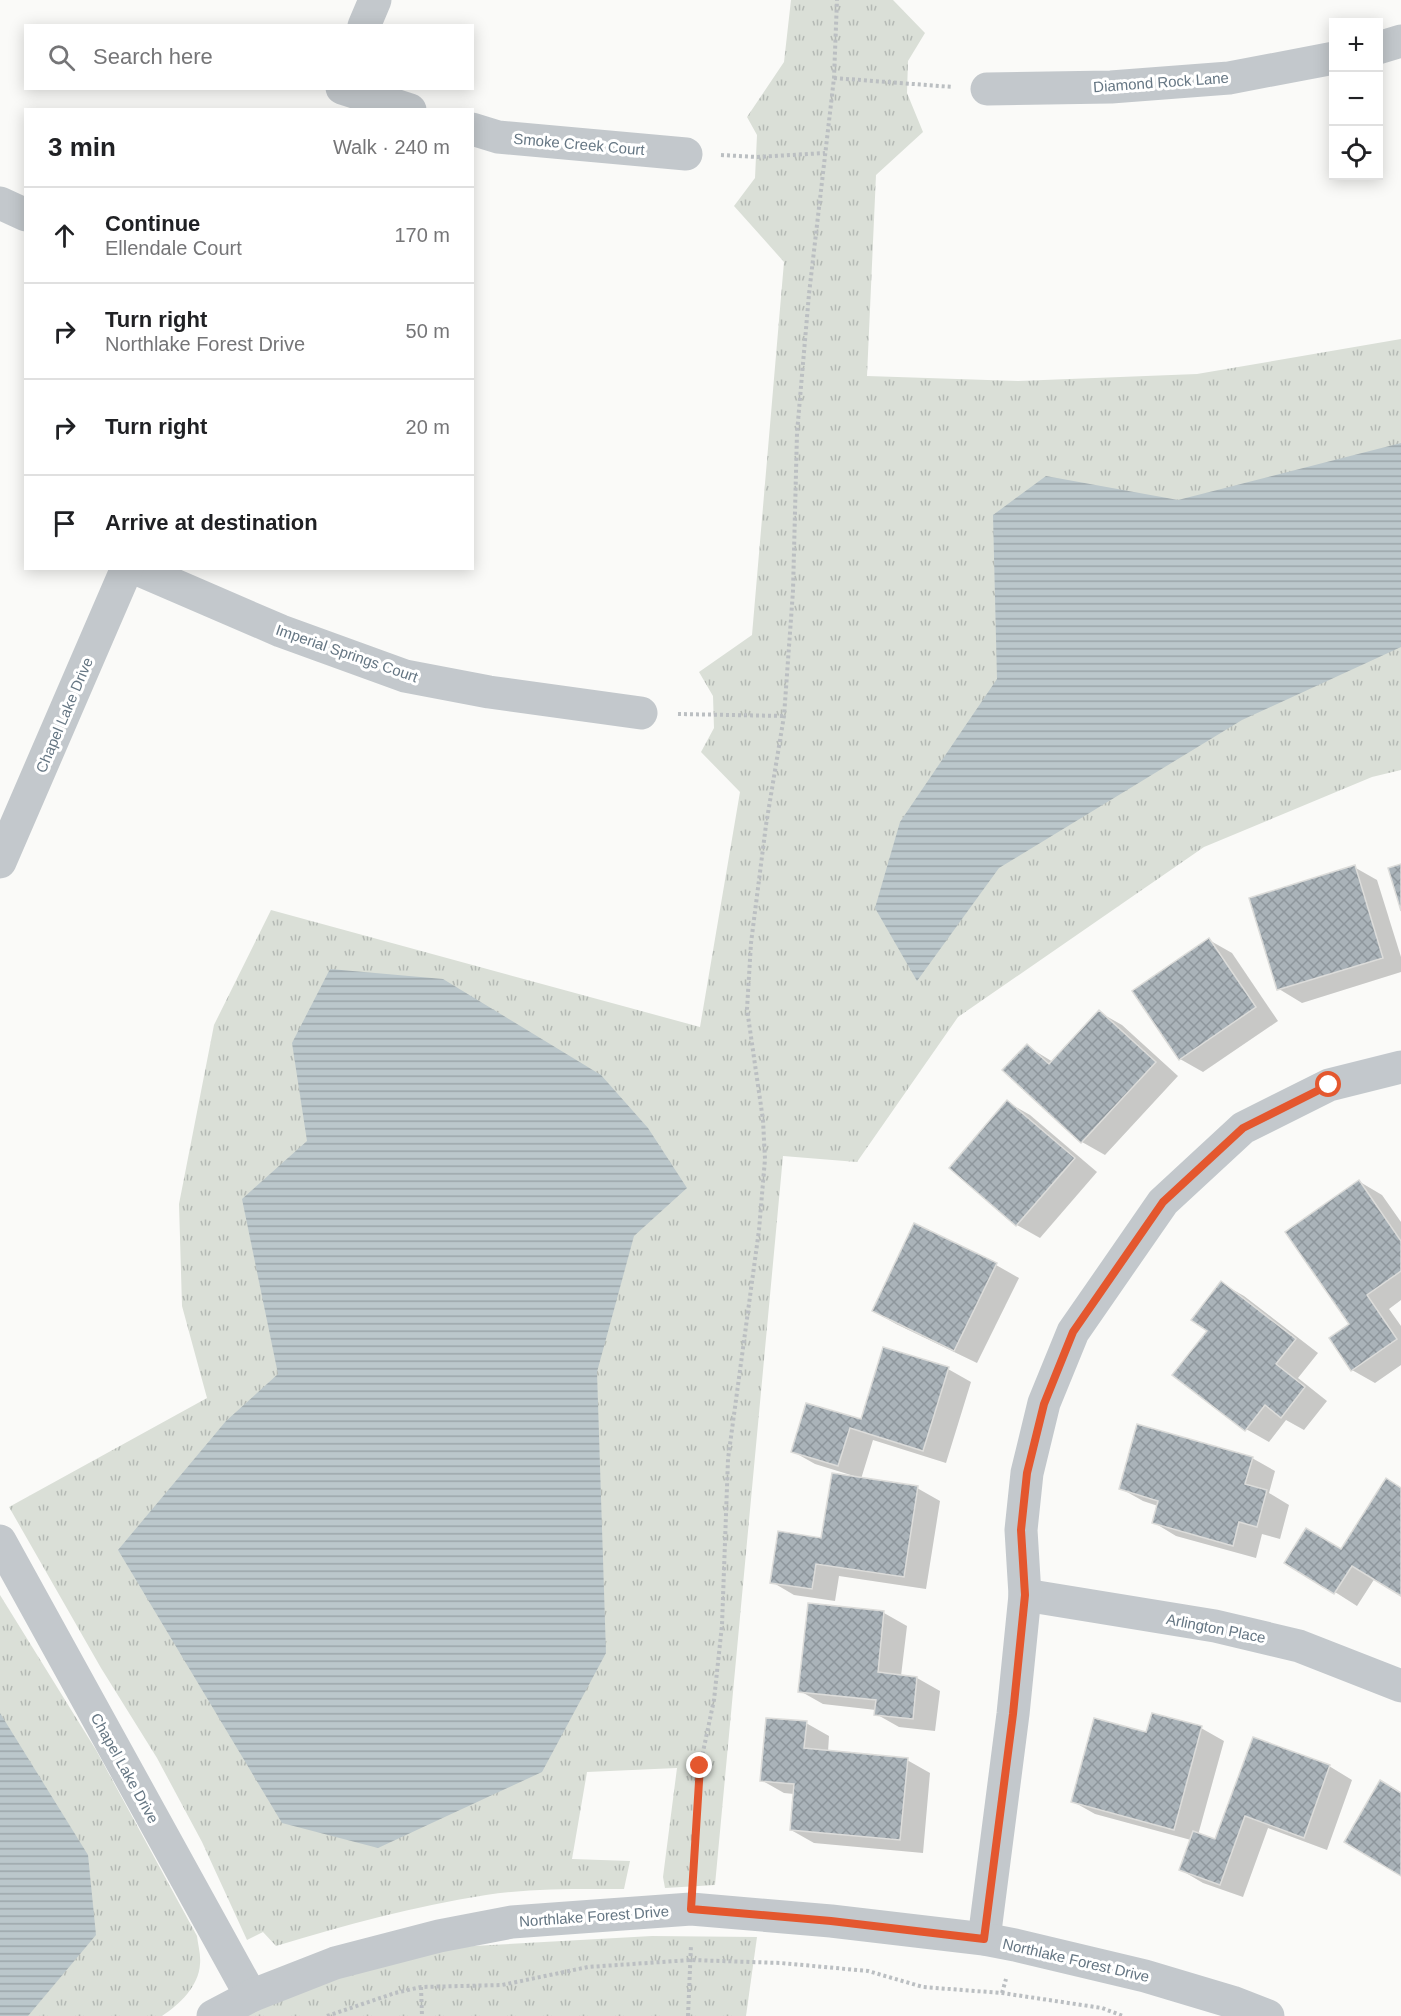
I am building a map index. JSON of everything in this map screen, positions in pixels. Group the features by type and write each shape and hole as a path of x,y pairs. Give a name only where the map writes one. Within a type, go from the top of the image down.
{"street":[{"path":"365,24 375,0"},
{"path":"1383,46 1401,41"},
{"name":"Diamond Rock Lane","path":"987,89 1111,87 1229,78 1329,59"},
{"path":"328,108 335,90"},
{"path":"348,90 404,108"},
{"name":"Smoke Creek Court","path":"474,130 498,137 686,154"},
{"path":"0,203 24,214"},
{"name":"Chapel Lake Drive","path":"0,862 127,570"},
{"name":"Imperial Springs Court","path":"140,570 280,631 405,676 489,692 641,713"},
{"path":"984,1939 1013,1714 1025,1595 1021,1530 1027,1473 1044,1404 1073,1332 1163,1202 1243,1128 1329,1085 1401,1067"},
{"name":"Chapel Lake Drive","path":"0,1540 251,1996"},
{"name":"Arlington Place","path":"1025,1595 1215,1626 1299,1646 1401,1686"},
{"name":"Northlake Forest Drive","path":"213,2016 251,1996 335,1963 440,1936 512,1922 691,1909 831,1921 984,1939 1145,1976 1232,2002 1268,2016"}],"path":[{"path":"688,2016 691,1909 700,1766 714,1700 722,1625 728,1459 759,1230 765,1159 764,1120 747,1009 751,943 784,716 794,591 798,433 809,294 834,78 837,0"},
{"path":"834,78 987,89"},
{"path":"686,154 757,157 825,153"},
{"path":"641,713 784,716"},
{"path":"327,2016 395,1993 421,1987 502,1985 588,1967 691,1960 781,1963 868,1971 923,1987 1023,1996 1102,2008 1123,2016"},
{"path":"421,1987 422,2016"}],"green space":[{"path":"791,0 893,0 925,33 908,61 907,93 923,132 876,175 867,376 1018,381 1197,374 1401,339 1401,770 1372,777 1204,847 958,1017 857,1162 783,1156 715,1885 665,1888 663,1877 677,1768 587,1772 572,1859 630,1861 624,1889 538,1890 486,1895 380,1917 276,1946 263,1932 247,1940 202,1842 157,1758 101,1668 9,1507 207,1398 182,1306 179,1204 214,1025 271,910 700,1027 740,792 701,752 714,728 713,696 699,672 752,635 784,262 734,206 755,178 757,135 747,117 784,62"},
{"path":"0,1595 96,1750 197,1936 200,1961 196,1980 181,2001 162,2016 0,2016"},
{"path":"652,1936 757,1937 746,2016 246,2016 305,1989 375,1966 455,1947"}],"shaded area":[{"path":"1401,443 1401,647 1242,720 999,868 917,981 875,908 900,822 997,679 993,515 1046,476 1178,500"},
{"path":"330,969 443,979 601,1075 648,1128 687,1188 634,1236 597,1372 606,1653 542,1772 378,1848 282,1823 118,1550 226,1421 278,1374 242,1199 307,1141 292,1043"},
{"path":"0,1713 88,1855 96,1935 28,2016 0,2016"}],"building":[{"path":"1401,864 1401,911 1388,868"},
{"path":"1355,865 1383,958 1277,990 1249,898"},
{"path":"1209,938 1256,1007 1179,1060 1132,991"},
{"path":"1099,1010 1156,1062 1081,1143 1002,1070 1027,1044 1049,1064"},
{"path":"1007,1100 1075,1158 1016,1226 949,1168"},
{"path":"1359,1180 1401,1241 1401,1271 1367,1295 1397,1339 1351,1371 1329,1338 1349,1324 1285,1232"},
{"path":"914,1223 997,1263 954,1351 872,1311"},
{"path":"1221,1281 1296,1339 1276,1364 1305,1387 1281,1418 1265,1405 1245,1431 1172,1375 1207,1331 1191,1320"},
{"path":"883,1347 949,1367 923,1451 850,1428 838,1466 791,1452 806,1403 861,1419"},
{"path":"1137,1424 1253,1457 1245,1484 1267,1490 1257,1527 1239,1522 1233,1546 1152,1523 1158,1501 1119,1489"},
{"path":"832,1473 918,1486 904,1577 816,1564 812,1589 770,1583 778,1531 821,1538"},
{"path":"1386,1478 1401,1488 1401,1596 1352,1566 1334,1594 1284,1563 1306,1528 1341,1549"},
{"path":"808,1603 884,1611 878,1672 917,1677 913,1719 874,1715 876,1700 798,1692"},
{"path":"1152,1713 1202,1726 1174,1830 1071,1802 1094,1718 1146,1732"},
{"path":"766,1718 807,1721 804,1748 908,1758 900,1840 790,1830 794,1784 760,1781"},
{"path":"1253,1737 1330,1765 1304,1838 1245,1816 1220,1885 1179,1870 1193,1831 1215,1839"},
{"path":"1380,1780 1401,1793 1401,1876 1344,1842"}],"route":[{"path":"700,1766 691,1909 831,1921 984,1939 1013,1714 1025,1595 1021,1530 1027,1473 1044,1404 1073,1332 1163,1202 1243,1128 1329,1085"}]}
